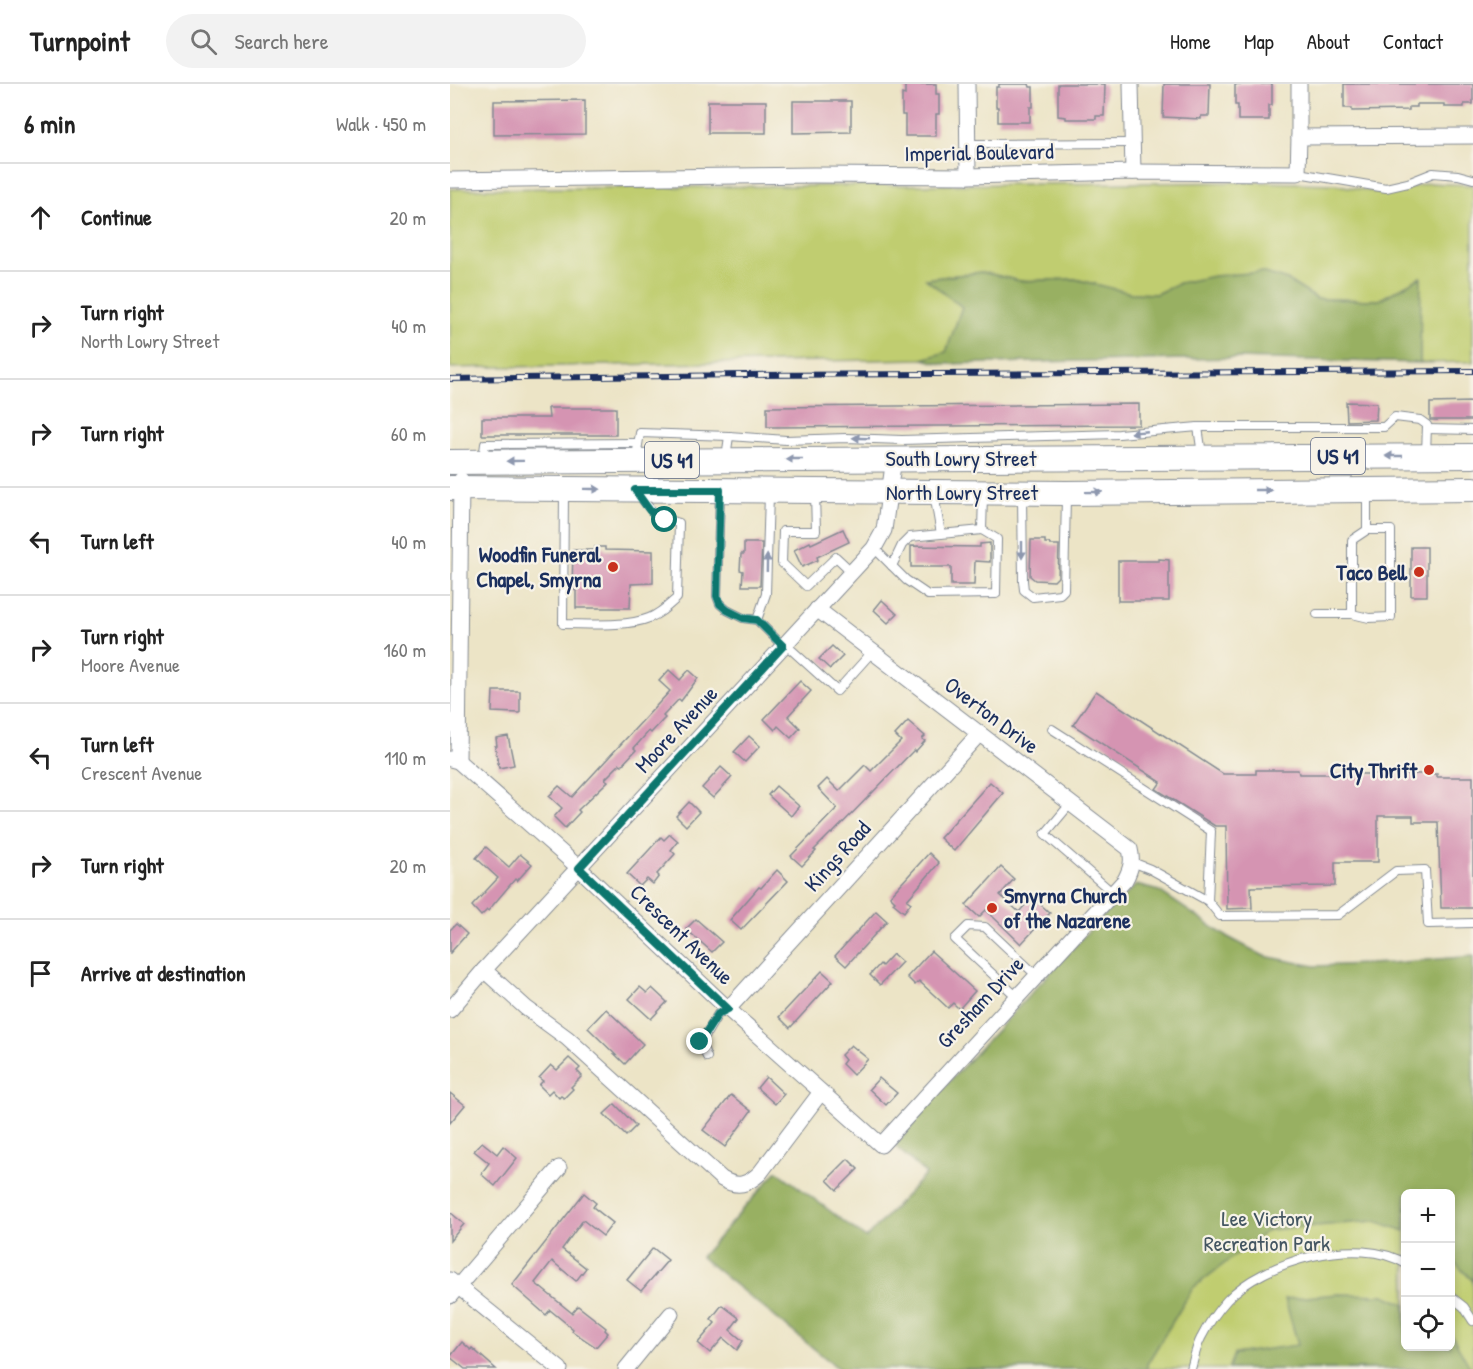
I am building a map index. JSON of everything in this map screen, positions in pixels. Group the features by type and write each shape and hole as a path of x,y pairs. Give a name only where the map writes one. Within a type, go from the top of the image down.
{"main road":[{"name":"South Lowry Street","path":"465,462 551,452 637,452 726,460 1473,456"},
{"path":"635,490 637,452"},
{"path":"1203,457 1205,491"},
{"name":"North Lowry Street","path":"455,488 1066,493 1473,489"}],"street":[{"path":"967,84 968,176"},
{"path":"1131,84 1133,172"},
{"path":"1298,174 1299,84"},
{"path":"1299,137 1473,136"},
{"name":"Imperial Boulevard","path":"450,180 814,175 968,176 1133,172 1298,174"},
{"name":"Moore Avenue","path":"450,1010 484,970 874,548 884,530 894,458"},
{"path":"454,760 455,488 465,462"},
{"name":"Overton Drive","path":"817,609 1130,849 1132,862"},
{"name":"Kings Road","path":"728,1009 979,734"},
{"name":"Crescent Avenue","path":"454,760 579,868 728,1009 881,1145"},
{"name":"Gresham Drive","path":"881,1145 1113,893 1125,879 1132,862"},
{"path":"484,970 526,1008 567,1038 722,1179 730,1183 740,1186 750,1182 760,1173 821,1092"},
{"path":"559,1168 453,1288 560,1369"},
{"path":"626,1369 671,1314"}],"lane":[{"path":"968,144 1132,143"},
{"path":"1298,174 1386,188 1408,183 1433,173 1473,179"},
{"path":"637,452 640,434 786,440 999,438 1119,434 1198,427 1384,427 1395,417 1420,420 1426,425 1426,456"},
{"path":"1198,427 1203,457"},
{"path":"1427,429 1473,430"},
{"path":"726,460 729,436"},
{"path":"564,489 563,624 634,622 648,619 661,612 677,598 679,523 665,520 650,511 635,490"},
{"path":"720,490 717,596 720,604 743,618 757,620 837,691 873,651"},
{"path":"1367,490 1367,530"},
{"path":"757,620 766,594 769,491"},
{"path":"815,491 816,531 783,531 782,563 806,586 836,557 851,572"},
{"path":"934,492 941,534"},
{"path":"982,530 983,492"},
{"path":"1022,492 1023,581 1024,590 1033,597 1060,594 1064,590 1066,493"},
{"path":"874,548 892,566 906,580 928,595 996,594 997,539 982,530 910,537 902,545 892,566"},
{"path":"1317,614 1352,614 1369,618 1391,617 1391,530 1367,530 1352,540 1352,614"},
{"path":"1052,729 1211,831 1208,901"},
{"path":"1071,802 1045,834 1113,893"},
{"path":"1132,862 1150,868 1208,901 1220,916 1338,915 1396,871 1425,870 1428,924 1473,923"},
{"path":"1016,996 955,939 968,926 986,927 1036,975"},
{"path":"707,1057 700,1042 718,1014 728,1009"},
{"path":"1191,1369 1201,1338 1228,1300 1263,1274 1299,1259 1356,1250 1401,1261"},
{"path":"1451,1297 1464,1307 1473,1321"}],"green space":[{"path":"1260,182 1333,184 1386,194 1428,183 1473,185 1473,362 1420,363 1420,278 1379,300 1317,299 1287,280 1179,283 1156,294 1128,293 1075,279 1020,281 982,272 926,279 962,307 946,353 923,359 450,368 450,189"},
{"path":"982,272 1020,281 1075,279 1131,293 1156,294 1179,283 1214,276 1262,272 1287,280 1317,299 1379,300 1421,277 1420,363 1238,358 942,364 923,359 946,352 962,307 926,279"},
{"path":"1136,885 1159,891 1226,936 1264,956 1315,966 1391,963 1473,956 1473,1281 1455,1263 1455,1189 1401,1189 1401,1230 1375,1221 1268,1230 1193,1288 1147,1364 1147,1369 839,1369 701,1257 777,1171 866,1238 926,1174 895,1146 936,1096 1097,922"},
{"name":"Lee Victory Recreation Park","path":"1473,1032 1473,1369 978,1369"},
{"path":"1338,1294 1384,1295 1401,1302 1401,1351 1455,1351 1455,1341 1471,1369 1228,1369 1234,1354 1298,1345 1285,1299"}],"building":[{"path":"905,84 936,84 936,94 939,94 939,114 936,114 936,136 905,136 902,94 905,95"},
{"path":"999,84 1029,84 1033,87 1030,122 998,122 996,87 999,87"},
{"path":"1058,84 1105,84 1104,116 1096,116 1096,119 1066,119 1066,117 1058,116"},
{"path":"1164,84 1210,84 1209,116 1201,116 1201,119 1163,117"},
{"path":"1272,84 1269,120 1238,120 1235,85"},
{"path":"1344,84 1473,84 1473,104 1464,104 1464,107 1444,107 1444,104 1417,104 1417,107 1409,107 1409,110 1352,111 1352,108 1344,108"},
{"path":"585,100 585,134 494,135 494,101"},
{"path":"708,101 766,101 766,133 708,133"},
{"path":"793,101 851,101 851,132 793,133"},
{"path":"1346,402 1377,403 1376,420 1347,421"},
{"path":"1473,402 1473,420 1430,420 1430,403"},
{"path":"1139,404 1139,425 767,427 767,407"},
{"path":"548,408 616,408 616,435 482,435 482,418 549,418"},
{"path":"843,529 849,542 802,567 794,550"},
{"path":"1031,540 1045,540 1045,543 1050,545 1059,545 1058,577 1054,581 1035,580 1030,576"},
{"path":"744,543 762,543 760,586 742,586 743,571 740,570"},
{"path":"990,543 990,562 975,561 974,585 951,585 951,567 911,567 911,546 980,547 980,544"},
{"name":"Woodfin Funeral Chapel, Smyrna","path":"595,547 605,547 605,550 653,551 653,583 631,584 630,608 576,608 576,590 572,590 573,550 595,550"},
{"name":"Taco Bell","path":"1411,547 1427,547 1427,596 1411,596"},
{"path":"1159,559 1169,560 1169,601 1118,601 1118,561 1159,561"},
{"path":"882,600 897,614 888,623 874,610"},
{"path":"832,646 843,656 830,669 819,659"},
{"path":"669,670 680,680 689,670 698,678 681,701 679,699 663,716 665,718 634,748 636,750 605,779 608,781 578,810 580,812 565,828 554,817 562,808 549,796 559,786 572,797 670,691 659,681"},
{"path":"800,681 811,691 788,716 800,728 791,738 778,726 775,730 764,719"},
{"path":"493,691 520,691 520,713 492,712"},
{"path":"1096,691 1223,774 1256,774 1256,770 1298,770 1299,774 1437,774 1437,777 1473,777 1473,908 1441,908 1438,822 1413,822 1413,816 1378,816 1378,862 1335,862 1335,886 1251,887 1252,908 1227,909 1226,826 1215,826 1156,789 1161,782 1073,725"},
{"path":"908,721 925,736 922,739 925,741 814,850 816,851 802,866 791,856 837,808 818,788 827,779 839,791 865,765 871,771 901,741 895,735"},
{"path":"508,736 514,765 499,768 496,738"},
{"path":"749,736 760,746 745,762 734,752"},
{"path":"721,767 732,777 713,798 702,788"},
{"path":"990,782 1003,793 954,851 940,838"},
{"path":"776,786 799,806 791,816 768,795"},
{"path":"689,802 699,812 686,826 676,816"},
{"path":"670,834 678,841 671,850 675,854 657,874 659,876 653,884 647,879 640,886 627,874 661,837 664,840"},
{"path":"486,847 509,867 520,854 532,864 481,916 472,906 498,878 476,858"},
{"path":"929,853 939,863 907,900 911,903 904,912 893,903 895,901 890,896"},
{"name":"Smyrna Church of the Nazarene","path":"1001,867 1014,879 1000,895 1019,912 1032,897 1050,913 1021,944 986,910 979,917 966,905"},
{"path":"777,870 788,881 741,930 730,920"},
{"path":"876,911 887,921 846,966 835,956"},
{"path":"696,919 722,942 712,952 686,929"},
{"path":"456,924 467,934 450,953 450,930"},
{"path":"931,951 975,991 959,1009 953,1003 948,1008 919,981 915,985 907,977"},
{"path":"893,954 902,962 880,985 870,975"},
{"path":"822,971 833,981 790,1028 779,1017"},
{"path":"640,987 647,993 652,988 667,1002 651,1019 629,999"},
{"path":"606,1009 643,1044 625,1064 588,1028"},
{"path":"851,1045 868,1059 853,1075 842,1064 845,1060 841,1055"},
{"path":"569,1058 580,1068 577,1071 582,1076 564,1098 561,1096 559,1098 552,1090 548,1094 539,1085 543,1081 539,1078 551,1065 557,1070"},
{"path":"766,1077 784,1094 775,1104 757,1088"},
{"path":"879,1078 897,1093 886,1105 869,1089"},
{"path":"450,1093 465,1105 450,1123"},
{"path":"731,1095 751,1111 725,1147 703,1130"},
{"path":"615,1104 636,1126 626,1136 604,1114"},
{"path":"482,1142 497,1154 503,1146 517,1158 495,1186 481,1174 489,1163 474,1151"},
{"path":"848,1159 858,1169 837,1190 827,1180"},
{"path":"584,1193 596,1203 593,1207 613,1223 603,1236 583,1220 562,1249 586,1268 576,1281 552,1261 535,1283 572,1313 578,1306 606,1328 608,1333 596,1347 572,1331 573,1329 550,1310 546,1315 512,1285"},
{"path":"450,1212 464,1224 450,1241"},
{"path":"653,1248 668,1260 641,1291 627,1280"},
{"path":"722,1305 739,1318 730,1330 743,1341 737,1350 723,1338 710,1353 698,1343 715,1323 711,1319"},
{"path":"462,1342 496,1369 465,1369 450,1357"}],"railway":[{"path":"450,379 1473,371"}],"place":[{"name":"Woodfin Funeral Chapel, Smyrna","path":"613,567"},
{"name":"Taco Bell","path":"1419,572"},
{"name":"City Thrift","path":"1429,770"},
{"name":"Smyrna Church of the Nazarene","path":"992,908"}],"route":[{"path":"665,520 650,511 635,490 720,490 717,596 720,604 743,618 757,620 783,646 579,868 728,1009 718,1014 700,1042"}]}
